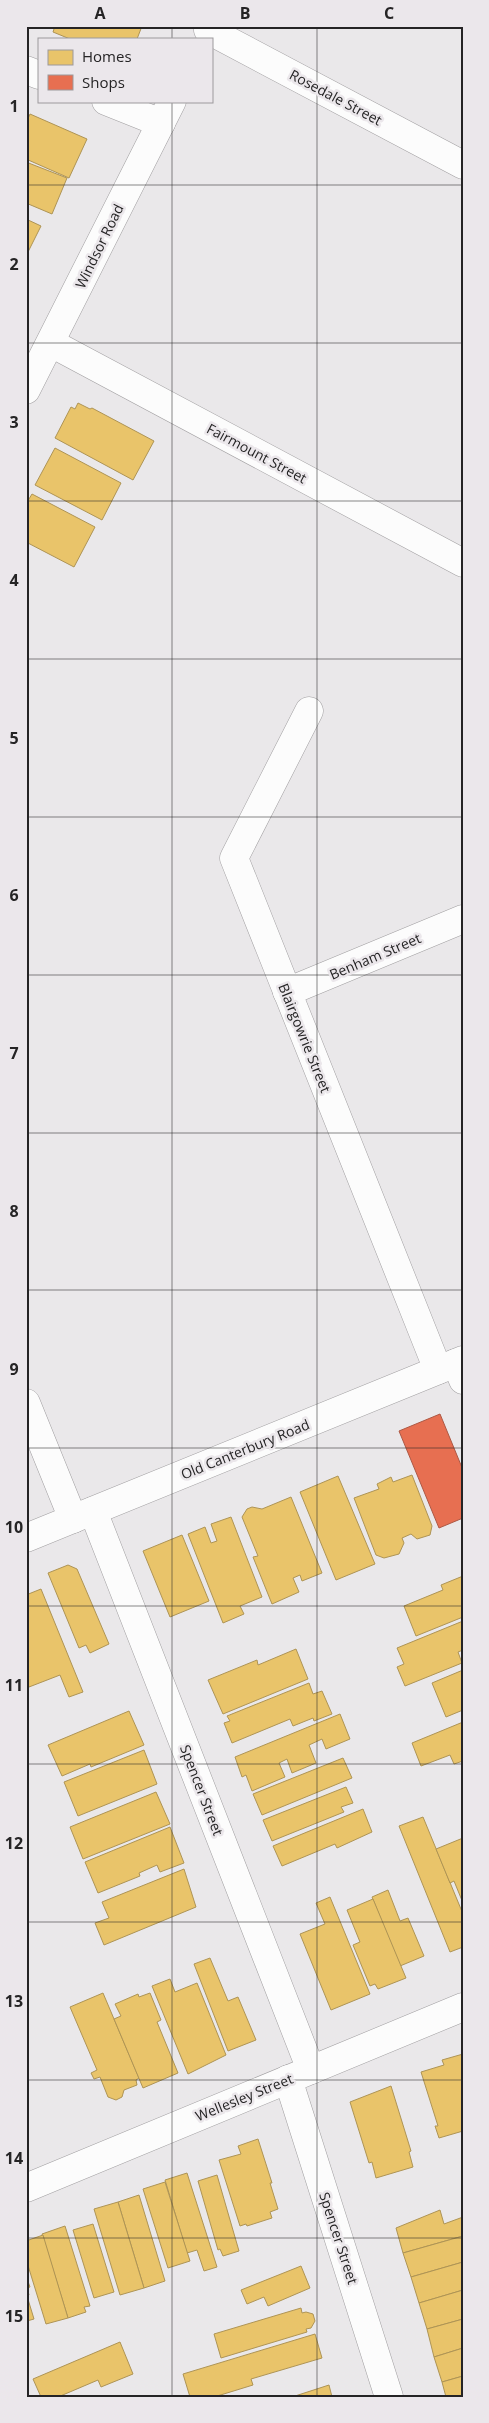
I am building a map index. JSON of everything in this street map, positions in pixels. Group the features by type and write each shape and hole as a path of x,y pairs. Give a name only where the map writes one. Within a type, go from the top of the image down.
{"street":[{"name":"Rosedale Street","path":"208,32 463,165"},
{"path":"26,70 38,75"},
{"path":"112,102 167,112"},
{"name":"Windsor Road","path":"26,390 167,112"},
{"name":"Fairmount Street","path":"51,343 463,563"},
{"name":"Blairgowrie Street","path":"309,712 234,858 287,992 455,1368"},
{"name":"Benham Street","path":"287,992 463,919"},
{"name":"Old Canterbury Road","path":"26,1538 455,1368"},
{"path":"26,1403 83,1515"},
{"name":"Spencer Street","path":"83,1515 300,2074 389,2397"},
{"name":"Wellesley Street","path":"26,2188 463,2007"}],"building: Homes":[{"path":"55,26 142,26 137,38 68,38 53,32"},
{"path":"30,114 87,139 69,178 26,159 26,123"},
{"path":"26,162 67,178 52,214 26,203"},
{"path":"26,219 41,226 26,256"},
{"path":"78,403 90,409 92,408 154,441 133,480 55,438 71,407 75,409"},
{"path":"55,448 121,483 102,520 35,485"},
{"path":"32,494 95,527 74,567 26,542 26,504"},
{"path":"412,1475 432,1526 430,1535 417,1539 411,1534 402,1538 404,1543 399,1554 384,1558 376,1555 354,1498 379,1489 377,1484 391,1477 393,1482"},
{"path":"338,1476 375,1564 336,1580 300,1492"},
{"path":"291,1497 322,1573 302,1581 300,1575 293,1578 299,1592 272,1604 253,1557 258,1556 242,1517 247,1509 252,1507 262,1509"},
{"path":"231,1517 262,1597 240,1606 244,1614 223,1623 188,1534 205,1527 211,1543 217,1541 211,1524"},
{"path":"182,1535 209,1601 170,1617 143,1551"},
{"path":"68,1565 77,1569 109,1644 90,1653 86,1645 79,1648 48,1573"},
{"path":"463,1576 463,1617 416,1636 404,1606 443,1590 441,1585"},
{"path":"41,1589 83,1692 69,1697 60,1675 29,1687 26,1681 26,1595"},
{"path":"463,1621 463,1650 458,1652 462,1663 405,1686 397,1667 404,1664 397,1648"},
{"path":"296,1649 308,1679 223,1714 208,1680 257,1660 258,1665"},
{"path":"463,1670 463,1710 446,1717 432,1683"},
{"path":"309,1683 313,1694 322,1691 332,1714 314,1721 313,1718 293,1726 290,1719 232,1743 224,1723 230,1721 227,1716"},
{"path":"129,1711 144,1745 91,1767 90,1764 62,1776 48,1745"},
{"path":"340,1714 350,1739 326,1749 322,1739 309,1745 316,1763 292,1773 287,1759 279,1763 285,1777 252,1791 246,1775 242,1777 235,1757"},
{"path":"463,1722 463,1761 454,1764 450,1755 421,1766 412,1743"},
{"path":"144,1750 157,1784 78,1816 64,1782"},
{"path":"343,1758 352,1778 262,1815 253,1794"},
{"path":"346,1787 353,1803 341,1807 344,1812 272,1841 263,1820"},
{"path":"156,1792 170,1824 83,1859 70,1827"},
{"path":"363,1809 372,1832 337,1848 335,1844 282,1866 273,1846"},
{"path":"423,1817 463,1914 463,1947 450,1952 399,1826"},
{"path":"170,1827 184,1863 160,1872 157,1865 139,1873 140,1876 98,1893 85,1862"},
{"path":"463,1838 463,1903 454,1881 450,1883 436,1849"},
{"path":"184,1869 196,1907 104,1945 95,1923 109,1918 102,1902"},
{"path":"388,1890 400,1921 408,1918 424,1956 400,1966 372,1897"},
{"path":"330,1897 370,1994 331,2010 300,1934 325,1924 316,1903"},
{"path":"373,1899 406,1978 378,1989 375,1984 370,1986 353,1945 360,1942 347,1910"},
{"path":"210,1958 228,2001 238,1997 256,2040 228,2051 194,1964"},
{"path":"170,1979 175,1992 197,1983 226,2055 188,2074 152,1986"},
{"path":"103,1993 139,2078 136,2080 137,2085 124,2090 122,2097 116,2100 108,2097 100,2077 94,2079 91,2073 97,2070 70,2007"},
{"path":"150,1993 161,2020 157,2022 178,2073 143,2088 114,2019 121,2016 115,2004 138,1994 139,1997"},
{"path":"463,2054 463,2131 439,2138 435,2126 438,2126 421,2072 444,2065 442,2060"},
{"path":"391,2086 411,2151 409,2152 413,2167 376,2178 372,2162 369,2163 350,2102"},
{"path":"258,2139 278,2209 270,2212 272,2218 247,2226 246,2224 240,2226 219,2160 241,2154 238,2146"},
{"path":"187,2173 217,2267 204,2271 197,2250 187,2253 165,2180"},
{"path":"217,2175 239,2251 223,2256 220,2249 218,2250 198,2181"},
{"path":"165,2182 190,2261 168,2268 143,2189"},
{"path":"139,2195 165,2281 144,2288 118,2202"},
{"path":"118,2202 144,2288 120,2295 94,2209"},
{"path":"440,2210 444,2224 463,2217 463,2236 403,2253 396,2228"},
{"path":"93,2224 114,2292 94,2298 73,2230"},
{"path":"65,2226 90,2306 84,2307 86,2312 68,2318 42,2234"},
{"path":"43,2235 68,2318 46,2324 26,2259 26,2241"},
{"path":"463,2236 463,2262 411,2277 403,2253"},
{"path":"463,2262 463,2290 419,2303 411,2277"},
{"path":"301,2266 310,2288 268,2306 264,2297 247,2304 241,2290"},
{"path":"26,2276 30,2287 27,2288 29,2295 27,2296 34,2319 27,2321 28,2326 26,2327"},
{"path":"463,2290 463,2319 427,2329 419,2303"},
{"path":"301,2308 302,2313 313,2314 315,2321 311,2328 306,2329 307,2332 221,2358 214,2334"},
{"path":"463,2319 463,2348 434,2357 427,2329"},
{"path":"315,2334 322,2358 251,2379 253,2385 214,2397 190,2397 183,2374"},
{"path":"120,2342 133,2374 101,2387 98,2380 58,2397 41,2397 33,2379"},
{"path":"463,2348 463,2376 442,2382 434,2357"},
{"path":"463,2376 463,2397 446,2397 442,2382"},
{"path":"329,2385 332,2397 292,2397"}],"building: Shops":[{"path":"440,1414 463,1470 463,1518 439,1528 399,1431"}]}
